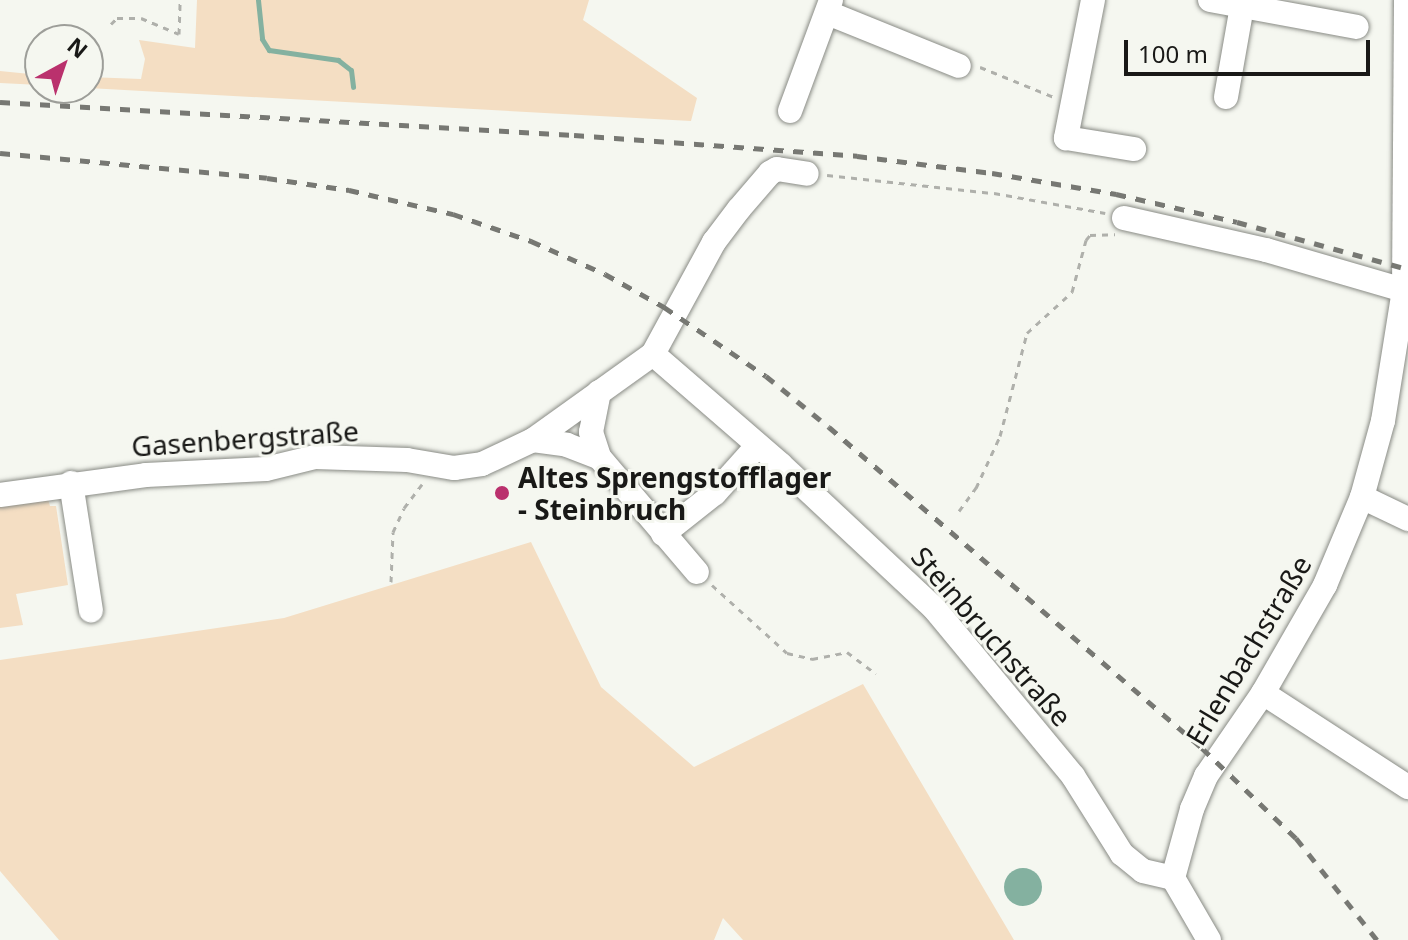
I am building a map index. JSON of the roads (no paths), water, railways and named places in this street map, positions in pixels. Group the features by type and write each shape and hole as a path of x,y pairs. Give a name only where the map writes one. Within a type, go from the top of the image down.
{"street":[{"path":"1093,0 1070,104 1066,138 1134,149"},
{"path":"1210,0 1255,5 1357,27"},
{"name":"Erlenbachstraße","path":"1173,878 1176,858 1206,776 1263,693 1311,613 1343,549 1362,497 1383,421 1404,290 1406,0"},
{"path":"1226,97 1255,5"},
{"path":"790,111 830,6 959,66"},
{"path":"653,354 714,242 739,209 777,169 807,174"},
{"path":"1128,218 1266,250 1404,290"},
{"name":"Gasenbergstraße","path":"0,495 71,483 266,469 315,457 407,460 442,465 482,464 533,440 653,354"},
{"name":"Steinbruchstraße","path":"653,354 758,445 934,608 1073,776 1122,854 1143,871 1173,878"},
{"path":"599,392 591,432 599,457 697,572"},
{"path":"533,440 567,445 599,457"},
{"path":"663,534 715,493 758,445"},
{"path":"71,483 91,610"},
{"path":"1362,497 1408,519"},
{"path":"1263,693 1408,787"},
{"path":"1173,878 1209,940"}],"waterway":[{"path":"258,0 262,39 269,50 338,60 351,70 353,87"}],"railway":[{"path":"0,102 574,135 857,156 992,173 1116,194 1237,222 1408,269"},
{"path":"0,153 267,178 349,190 453,214 531,241 605,274 664,307 766,376 829,427 1202,748 1296,838 1377,940"}],"place":[{"name":"Altes Sprengstofflager - Steinbruch","path":"502,493"}]}
